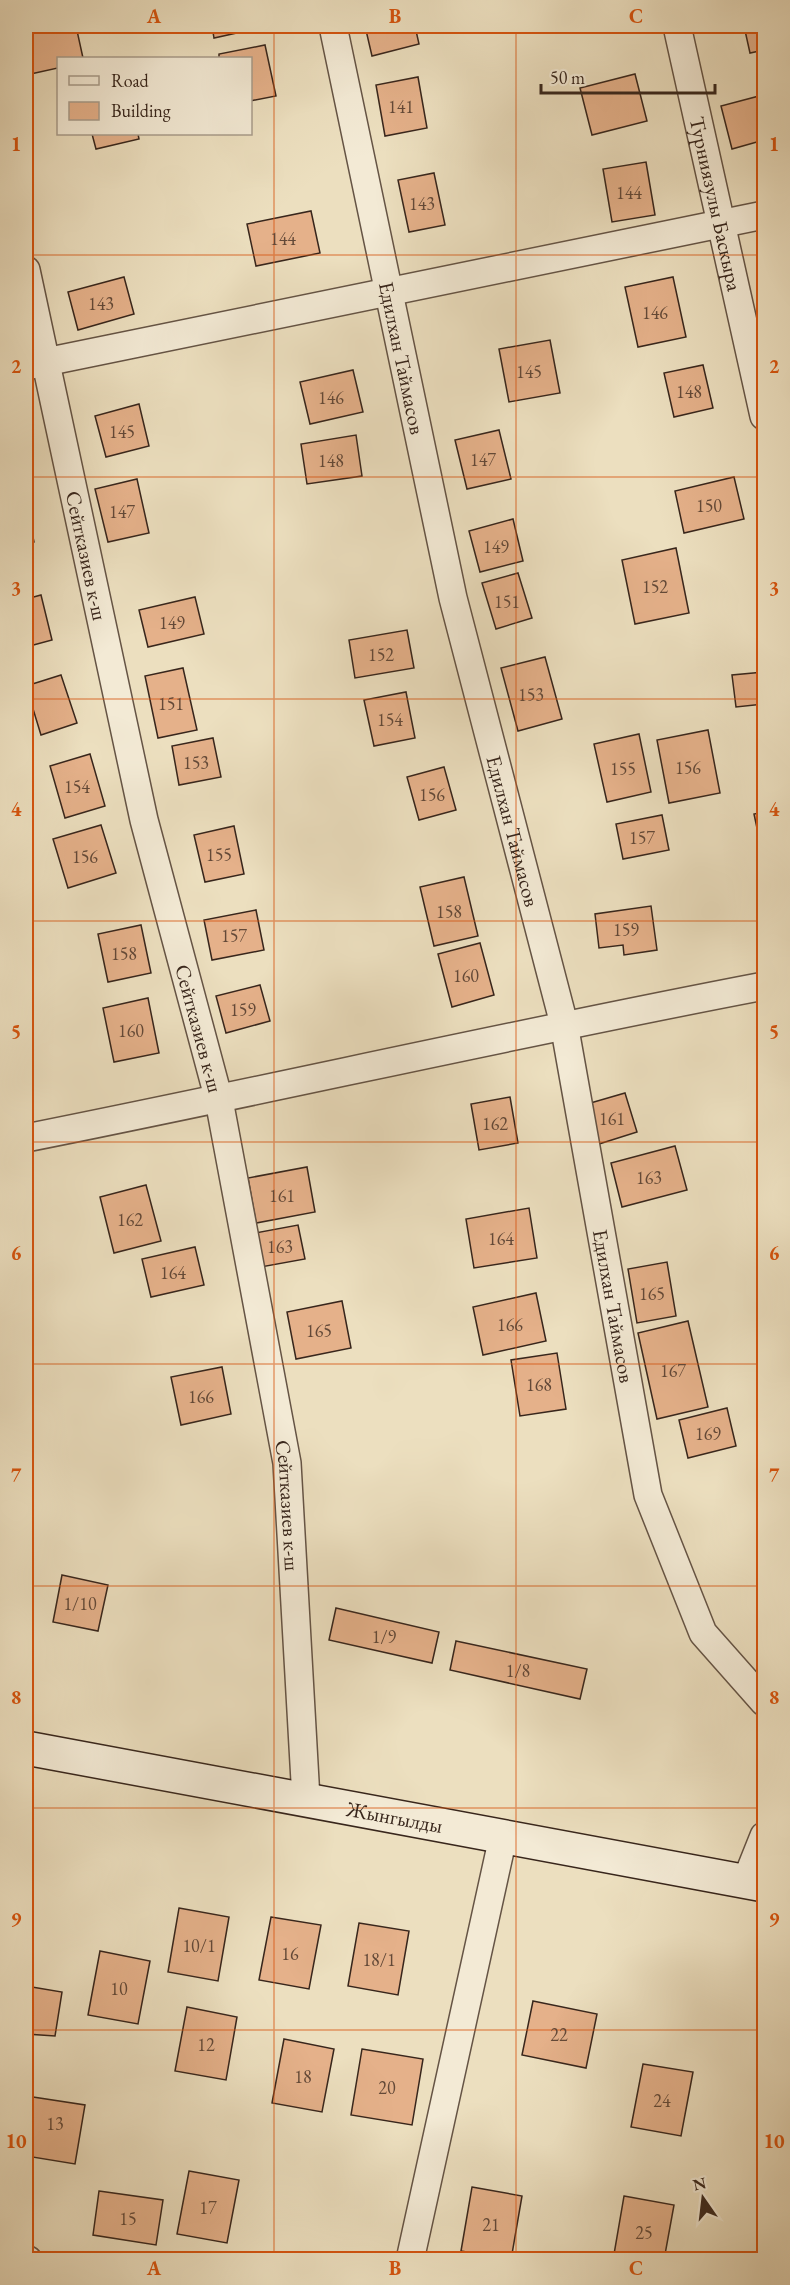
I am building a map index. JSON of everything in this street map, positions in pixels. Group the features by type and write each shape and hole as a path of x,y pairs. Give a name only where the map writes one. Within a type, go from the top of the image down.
{"street":[{"name":"Едилхан Таймасов","path":"333,26 453,598 564,1024 648,1495 703,1633 765,1702"},
{"name":"Турниязулы Баскыра","path":"677,26 765,416"},
{"path":"35,365 390,290 765,215"},
{"name":"Сейтказиев к-ш","path":"26,270 35,365 144,819 219,1100 287,1463 306,1799"},
{"path":"26,1138 219,1100 564,1024 765,986"},
{"name":"Жынгылды","path":"26,1748 755,1883"},
{"path":"755,1883 765,1836"},
{"path":"410,2259 503,1837"}],"building":[{"path":"49,26 76,26 83,57 57,57 57,68 26,75 26,30"},
{"path":"212,26 268,26 214,38"},
{"path":"365,26 415,26 419,44 372,56"},
{"path":"744,26 764,26 764,50 750,53"},
{"path":"265,45 276,96 252,101 252,57 219,57 219,54"},
{"path":"635,74 647,121 592,135 580,88"},
{"path":"418,77 427,128 385,136 376,85"},
{"path":"759,96 764,119 764,140 732,149 721,106"},
{"path":"92,135 138,135 139,139 96,149"},
{"path":"646,162 655,215 612,222 603,169"},
{"path":"434,173 445,225 409,232 398,180"},
{"path":"311,211 320,253 256,266 247,224"},
{"path":"764,262 764,280 761,263"},
{"path":"124,277 134,314 78,330 68,292"},
{"path":"673,277 686,337 638,347 625,287"},
{"path":"550,340 560,393 509,402 499,349"},
{"path":"703,365 713,408 674,417 664,373"},
{"path":"353,370 363,412 310,424 300,382"},
{"path":"139,404 149,446 106,457 95,416"},
{"path":"499,430 511,479 467,489 455,440"},
{"path":"356,435 362,476 307,484 301,444"},
{"path":"734,477 744,519 684,533 675,491"},
{"path":"137,479 149,533 108,542 95,489"},
{"path":"26,503 34,542 26,544"},
{"path":"513,519 523,561 480,572 469,531"},
{"path":"676,548 689,613 635,624 622,560"},
{"path":"518,573 532,618 496,629 482,583"},
{"path":"41,595 52,640 26,647 26,599"},
{"path":"195,597 204,634 148,647 139,610"},
{"path":"407,630 414,668 355,678 349,640"},
{"path":"545,657 562,719 518,731 501,668"},
{"path":"183,668 197,730 158,738 145,676"},
{"path":"764,672 764,704 736,707 732,675"},
{"path":"61,675 77,723 41,735 26,686"},
{"path":"406,692 415,738 374,746 364,700"},
{"path":"708,730 720,793 669,803 657,740"},
{"path":"639,734 651,792 607,802 594,744"},
{"path":"213,738 221,777 179,785 172,746"},
{"path":"90,754 105,806 65,818 50,766"},
{"path":"444,767 456,810 419,820 407,777"},
{"path":"764,812 764,861 754,814"},
{"path":"662,815 669,850 623,859 616,824"},
{"path":"101,825 116,873 68,888 53,839"},
{"path":"234,826 244,874 205,882 194,835"},
{"path":"464,877 478,936 434,946 420,887"},
{"path":"651,906 657,950 624,955 623,945 599,948 595,914"},
{"path":"256,910 264,950 212,960 204,920"},
{"path":"141,925 151,973 108,982 98,934"},
{"path":"480,943 494,995 452,1007 438,954"},
{"path":"260,985 270,1021 226,1033 216,996"},
{"path":"148,998 159,1053 114,1062 103,1008"},
{"path":"625,1093 637,1132 599,1144 587,1104"},
{"path":"510,1097 518,1143 479,1150 471,1104"},
{"path":"675,1146 687,1190 622,1207 611,1163"},
{"path":"307,1167 315,1212 256,1223 248,1178"},
{"path":"146,1185 161,1241 114,1253 100,1197"},
{"path":"529,1208 537,1258 474,1268 466,1219"},
{"path":"298,1225 305,1259 261,1267 255,1233"},
{"path":"195,1247 204,1285 151,1297 142,1259"},
{"path":"667,1262 676,1316 637,1323 628,1269"},
{"path":"536,1293 546,1341 483,1355 473,1307"},
{"path":"342,1301 351,1348 296,1359 287,1312"},
{"path":"688,1321 708,1407 657,1419 638,1333"},
{"path":"557,1353 566,1409 520,1416 511,1360"},
{"path":"222,1367 231,1414 181,1425 171,1377"},
{"path":"727,1408 736,1446 688,1458 679,1420"},
{"path":"62,1575 108,1585 98,1631 53,1622"},
{"path":"336,1608 439,1632 432,1663 329,1640"},
{"path":"456,1641 587,1669 580,1699 450,1670"},
{"path":"179,1908 229,1917 218,1981 168,1972"},
{"path":"271,1917 321,1925 309,1989 259,1980"},
{"path":"359,1923 409,1931 398,1995 348,1986"},
{"path":"100,1951 150,1961 138,2024 88,2015"},
{"path":"26,1986 62,1992 55,2036 26,2034"},
{"path":"533,2001 597,2014 586,2068 522,2055"},
{"path":"187,2007 237,2017 226,2080 175,2071"},
{"path":"284,2039 334,2049 322,2112 272,2103"},
{"path":"362,2049 423,2059 412,2125 351,2115"},
{"path":"643,2064 693,2072 681,2136 631,2127"},
{"path":"33,2097 85,2105 75,2164 26,2156"},
{"path":"764,2129 764,2164 759,2163"},
{"path":"189,2171 239,2180 227,2243 177,2234"},
{"path":"472,2187 522,2196 511,2260 461,2251"},
{"path":"99,2191 163,2200 156,2245 93,2235"},
{"path":"624,2196 674,2205 664,2260 613,2260"}]}
